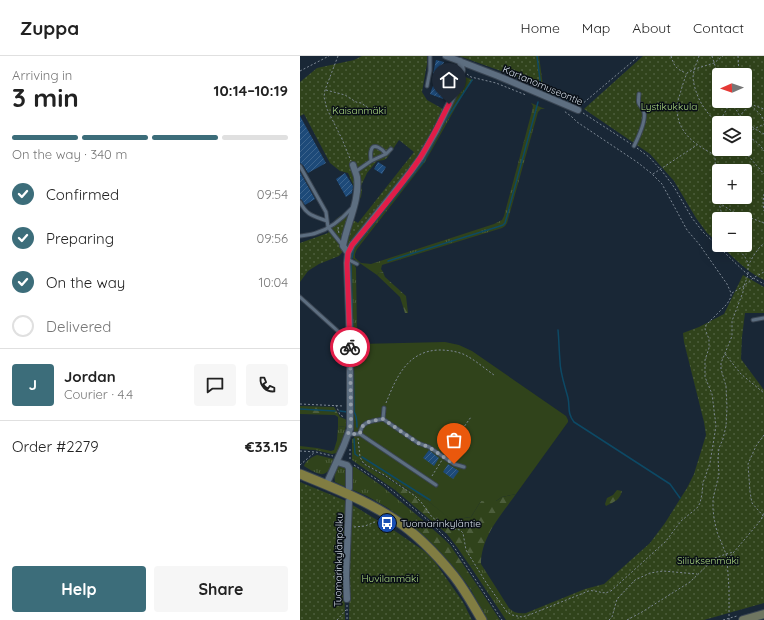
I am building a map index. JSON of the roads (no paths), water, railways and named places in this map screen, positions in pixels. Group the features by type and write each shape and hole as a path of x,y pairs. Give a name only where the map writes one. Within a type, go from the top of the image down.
{"main road":[{"path":"300,474 350,494 394,519 434,553 455,577 482,620"},
{"path":"743,620 764,614"}],"street":[{"path":"326,484 337,462 348,434 351,419 348,256 352,245 411,171 436,131 456,90 462,70 460,61 446,56"},
{"name":"Kartanomuseontie","path":"460,61 578,110"},
{"path":"348,256 343,246 345,234 357,196 357,176 353,165"},
{"path":"337,462 346,465 349,468 349,488"},
{"name":"Tuomarinkylänpolku","path":"346,599 349,500"}],"lane":[{"path":"427,86 430,71 430,56"},
{"path":"634,146 638,139 644,117 644,112 638,102 639,94"},
{"path":"371,161 370,151 374,147 377,146 386,154"},
{"path":"355,172 371,161 386,154 391,149"},
{"path":"300,166 326,212 328,227 343,246"},
{"path":"300,202 308,214 327,221"},
{"path":"300,236 315,234 341,220 355,204"},
{"path":"348,256 356,264"},
{"path":"300,297 350,342 358,340"},
{"path":"753,320 764,318"},
{"path":"383,419 384,408"},
{"path":"359,434 360,429 364,424 383,419 418,443 429,447 454,464 464,467"},
{"path":"348,434 359,434 436,485"}],"waterway":[{"path":"537,56 541,88 540,92"},
{"path":"352,258 354,248 424,161 444,123 472,80"},
{"path":"541,88 576,103"},
{"path":"388,261 497,227 505,223 538,102"},
{"path":"351,264 353,338"},
{"path":"558,330 561,370 570,413 574,422 670,484 680,498"},
{"path":"353,347 354,411"},
{"path":"300,409 335,411"},
{"path":"340,411 347,412"},
{"path":"354,412 357,427"},
{"path":"354,439 355,454 358,456"},
{"path":"362,457 430,500"}],"place":[{"name":"Tuomarinkyläntie","path":"387,523"}],"park label":[{"name":"Lystikukkula","path":"669,106"},
{"name":"Kaisanmäki","path":"359,110"},
{"name":"Siliuksenmäki","path":"708,560"},
{"name":"Huvilanmäki","path":"390,578"}]}
